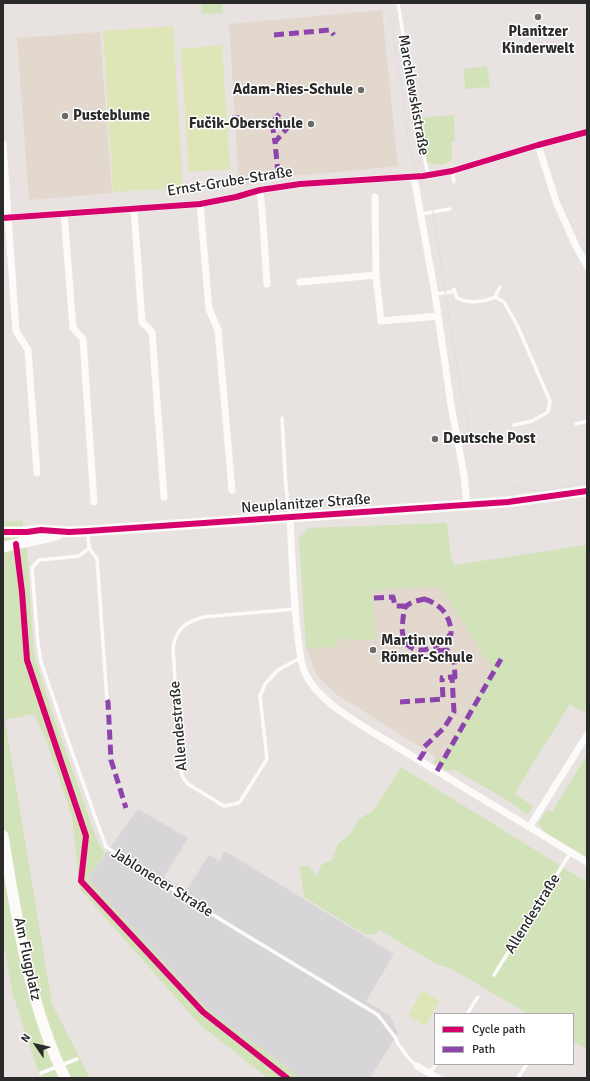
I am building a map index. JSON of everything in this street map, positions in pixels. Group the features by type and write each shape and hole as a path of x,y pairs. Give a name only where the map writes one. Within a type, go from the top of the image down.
{"street":[{"path":"428,175 452,170 587,132"},
{"path":"3,144 6,218 16,331 28,350 37,473"},
{"path":"538,145 557,204 587,266"},
{"name":"Marchlewskistraße","path":"428,175 414,177 435,294 451,405 464,475 467,505"},
{"name":"Ernst-Grube-Straße","path":"6,218 200,204 236,197 260,190 300,184 414,177"},
{"name":"Ernst-Grube-Straße","path":"260,190 264,222 267,284"},
{"path":"375,197 376,275 381,321 438,316"},
{"name":"Ernst-Grube-Straße","path":"200,204 209,309 218,330 232,490"},
{"path":"134,209 142,322 152,332 164,497"},
{"path":"64,213 73,328 83,339 94,502"},
{"path":"300,282 376,275"},
{"name":"Neuplanitzer Straße","path":"3,537 41,530 69,532 88,531 508,502 587,491"},
{"path":"290,518 295,609 300,658 306,674 316,689 342,712 587,862"},
{"name":"Neuplanitzer Straße","path":"3,532 27,532"},
{"name":"Neuplanitzer Straße","path":"3,547 69,532"},
{"path":"530,826 587,735"},
{"name":"Am Flugplatz","path":"3,836 31,987 40,1018 65,1078"},
{"name":"Jablonecer Straße","path":"417,1066 438,1078"}],"lane":[{"name":"Marchlewskistraße","path":"398,3 418,127 428,175"},
{"path":"452,170 454,182"},
{"path":"421,214 450,209"},
{"path":"435,294 452,292 454,290 457,298 465,302 488,301 496,297 500,287"},
{"path":"496,297 504,302 517,325 550,401 548,412 532,421 514,425"},
{"path":"282,418 286,488 290,518"},
{"path":"576,424 587,421"},
{"path":"88,531 89,548 97,559 104,676 107,700"},
{"name":"Jablonecer Straße","path":"89,548 80,556 39,560 32,568 38,644 42,662 67,738 106,847 223,921 378,1015 411,1061 417,1066"},
{"name":"Allendestraße","path":"295,609 203,617 182,627 175,637 173,648 180,763 182,776 188,784 224,806 240,804 267,759 260,696 265,684 278,670 300,658"},
{"name":"Allendestraße","path":"494,975 571,852"},
{"path":"468,1013 478,997"},
{"path":"41,1073 77,1059"},
{"path":"430,1073 435,1065"},
{"path":"518,1078 526,1065"}],"shaded area":[{"path":"382,10 398,166 279,177 239,187 229,24"},
{"name":"Pusteblume","path":"100,32 112,193 29,200 17,38"},
{"path":"440,587 492,669 441,759 336,694 317,676 306,648 337,647 336,639 347,638 347,641 372,592 395,588"},
{"path":"138,809 188,838 164,877 186,891 209,855 219,861 225,851 394,954 366,1001 390,1016 398,1033 370,1078 301,1078 206,1008 87,879"}],"green space":[{"path":"201,3 222,3 223,13 202,14"},
{"path":"173,26 183,188 113,192 103,31"},
{"path":"222,45 230,169 189,172 181,49"},
{"path":"487,66 490,87 465,89 464,69"},
{"path":"454,115 455,141 451,142 451,159 445,164 433,164 426,162 419,118"},
{"path":"22,520 27,550 34,654 52,712 98,843 105,853 87,879 206,1008 301,1078 268,1078 200,1025 80,889 72,816 46,740 34,714 5,720 52,1004 90,1078 43,1078 37,1068 13,995 3,942 3,522"},
{"path":"447,523 451,557 454,565 587,545 587,709 584,712 570,704 519,786 515,794 533,806 528,815 507,800 455,770 447,771 433,762 436,757 441,759 492,669 440,587 395,588 372,592 376,639 347,641 346,638 337,639 337,647 306,648 299,539 308,528"},
{"path":"587,755 587,858 544,832 542,827 538,824 547,810 552,812"},
{"path":"401,767 587,882 587,1049 574,1042 574,1013 526,1013 452,969 436,964 380,930 376,934 368,935 304,897 300,866 309,866 317,877 321,865 332,860 338,844 350,834 359,819 374,810"},
{"path":"422,991 440,1001 425,1026 408,1016"}],"tram line":[{"path":"388,3 409,145 414,163 433,212 455,355 471,442 479,458 490,471 504,482 522,489 540,491 587,482"}],"marked path":[{"path":"274,35 330,30 334,35"},
{"path":"232,118 239,118 245,125 272,123 280,113"},
{"path":"275,118 289,126 300,126"},
{"path":"272,123 275,142"},
{"path":"278,174 275,142 289,126"},
{"path":"374,598 393,597 395,606 406,606"},
{"path":"424,599 435,604 444,612 451,628 451,634 433,647 417,650 411,648 404,642 402,629 404,609 410,603 424,599"},
{"path":"437,649 442,661"},
{"path":"439,651 447,650 452,655 455,677 452,677"},
{"path":"437,771 501,659"},
{"path":"419,760 424,752 424,747 444,728 454,712 452,677 440,678"},
{"path":"400,702 443,699 442,678"},
{"path":"107,700 111,760 126,808"}],"cycle path":[{"path":"3,218 200,204 236,197 260,190 300,184 423,176 452,171 587,132"},
{"path":"3,532 27,532 41,530 69,532 88,531 508,502 587,491"},
{"path":"16,544 22,592 27,660 86,836 81,881 203,1012 287,1078"}],"place":[{"name":"Planitzer Kinderwelt","path":"538,17"},
{"name":"Adam-Ries-Schule","path":"361,90"},
{"name":"Pusteblume","path":"65,116"},
{"name":"Fučik-Oberschule","path":"311,124"},
{"name":"Deutsche Post","path":"435,439"},
{"name":"Martin von Römer-Schule","path":"373,650"}]}
